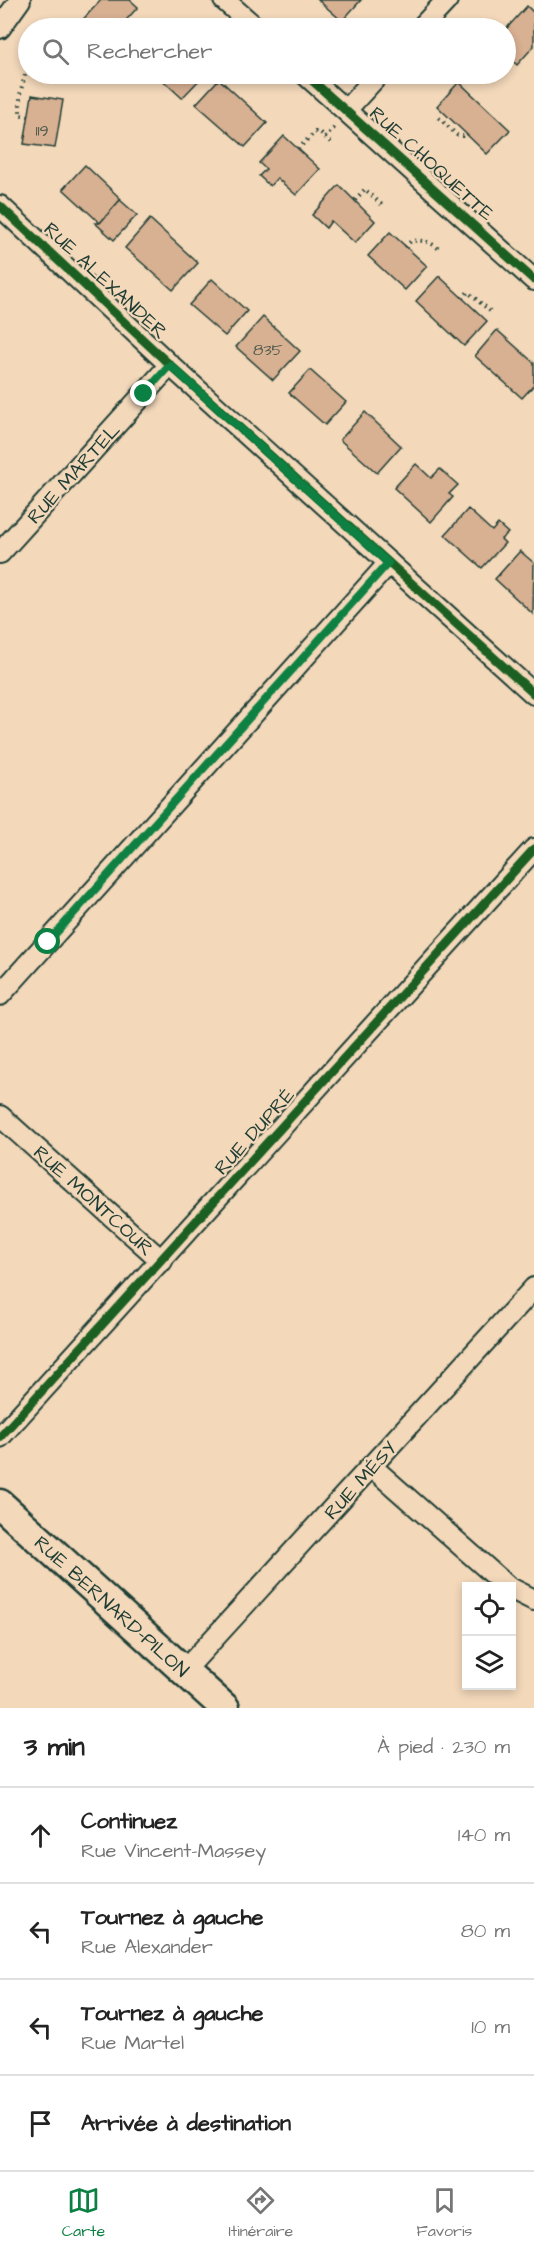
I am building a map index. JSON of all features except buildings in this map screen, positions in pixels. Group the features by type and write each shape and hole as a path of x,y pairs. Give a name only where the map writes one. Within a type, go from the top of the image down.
{"main road":[{"name":"RUE BERNARD-PILON","path":"0,1504 225,1708"}],"street":[{"path":"0,28 20,0"},
{"path":"224,0 245,18"},
{"path":"430,18 447,0"},
{"name":"RUE CHOQUETTE","path":"313,84 341,118 534,280"},
{"path":"341,118 370,84"},
{"name":"RUE ALEXANDER","path":"0,207 170,365 534,694"},
{"name":"RUE MARTEL","path":"0,553 170,365"},
{"path":"0,995 388,563"},
{"name":"RUE DUPRÉ","path":"0,1437 534,849"},
{"name":"RUE MONTCOUR","path":"0,1116 162,1261"},
{"name":"RUE MÉSY","path":"184,1671 534,1288"},
{"path":"372,1467 501,1582"},
{"path":"516,1591 534,1600"}],"path":[{"path":"23,84 20,115 28,117"},
{"path":"325,138 341,118"},
{"path":"439,118 458,135 466,134"},
{"path":"298,149 315,132 332,144"},
{"path":"355,200 365,189 382,205"},
{"path":"405,247 411,241 420,240 432,243 440,250"},
{"path":"462,298 468,292 490,311"}],"cycle path":[{"path":"316,84 534,280"},
{"path":"0,206 170,365 534,694"},
{"path":"0,1437 534,849"}],"route":[{"path":"48,942 388,563 170,365 144,394"}]}
